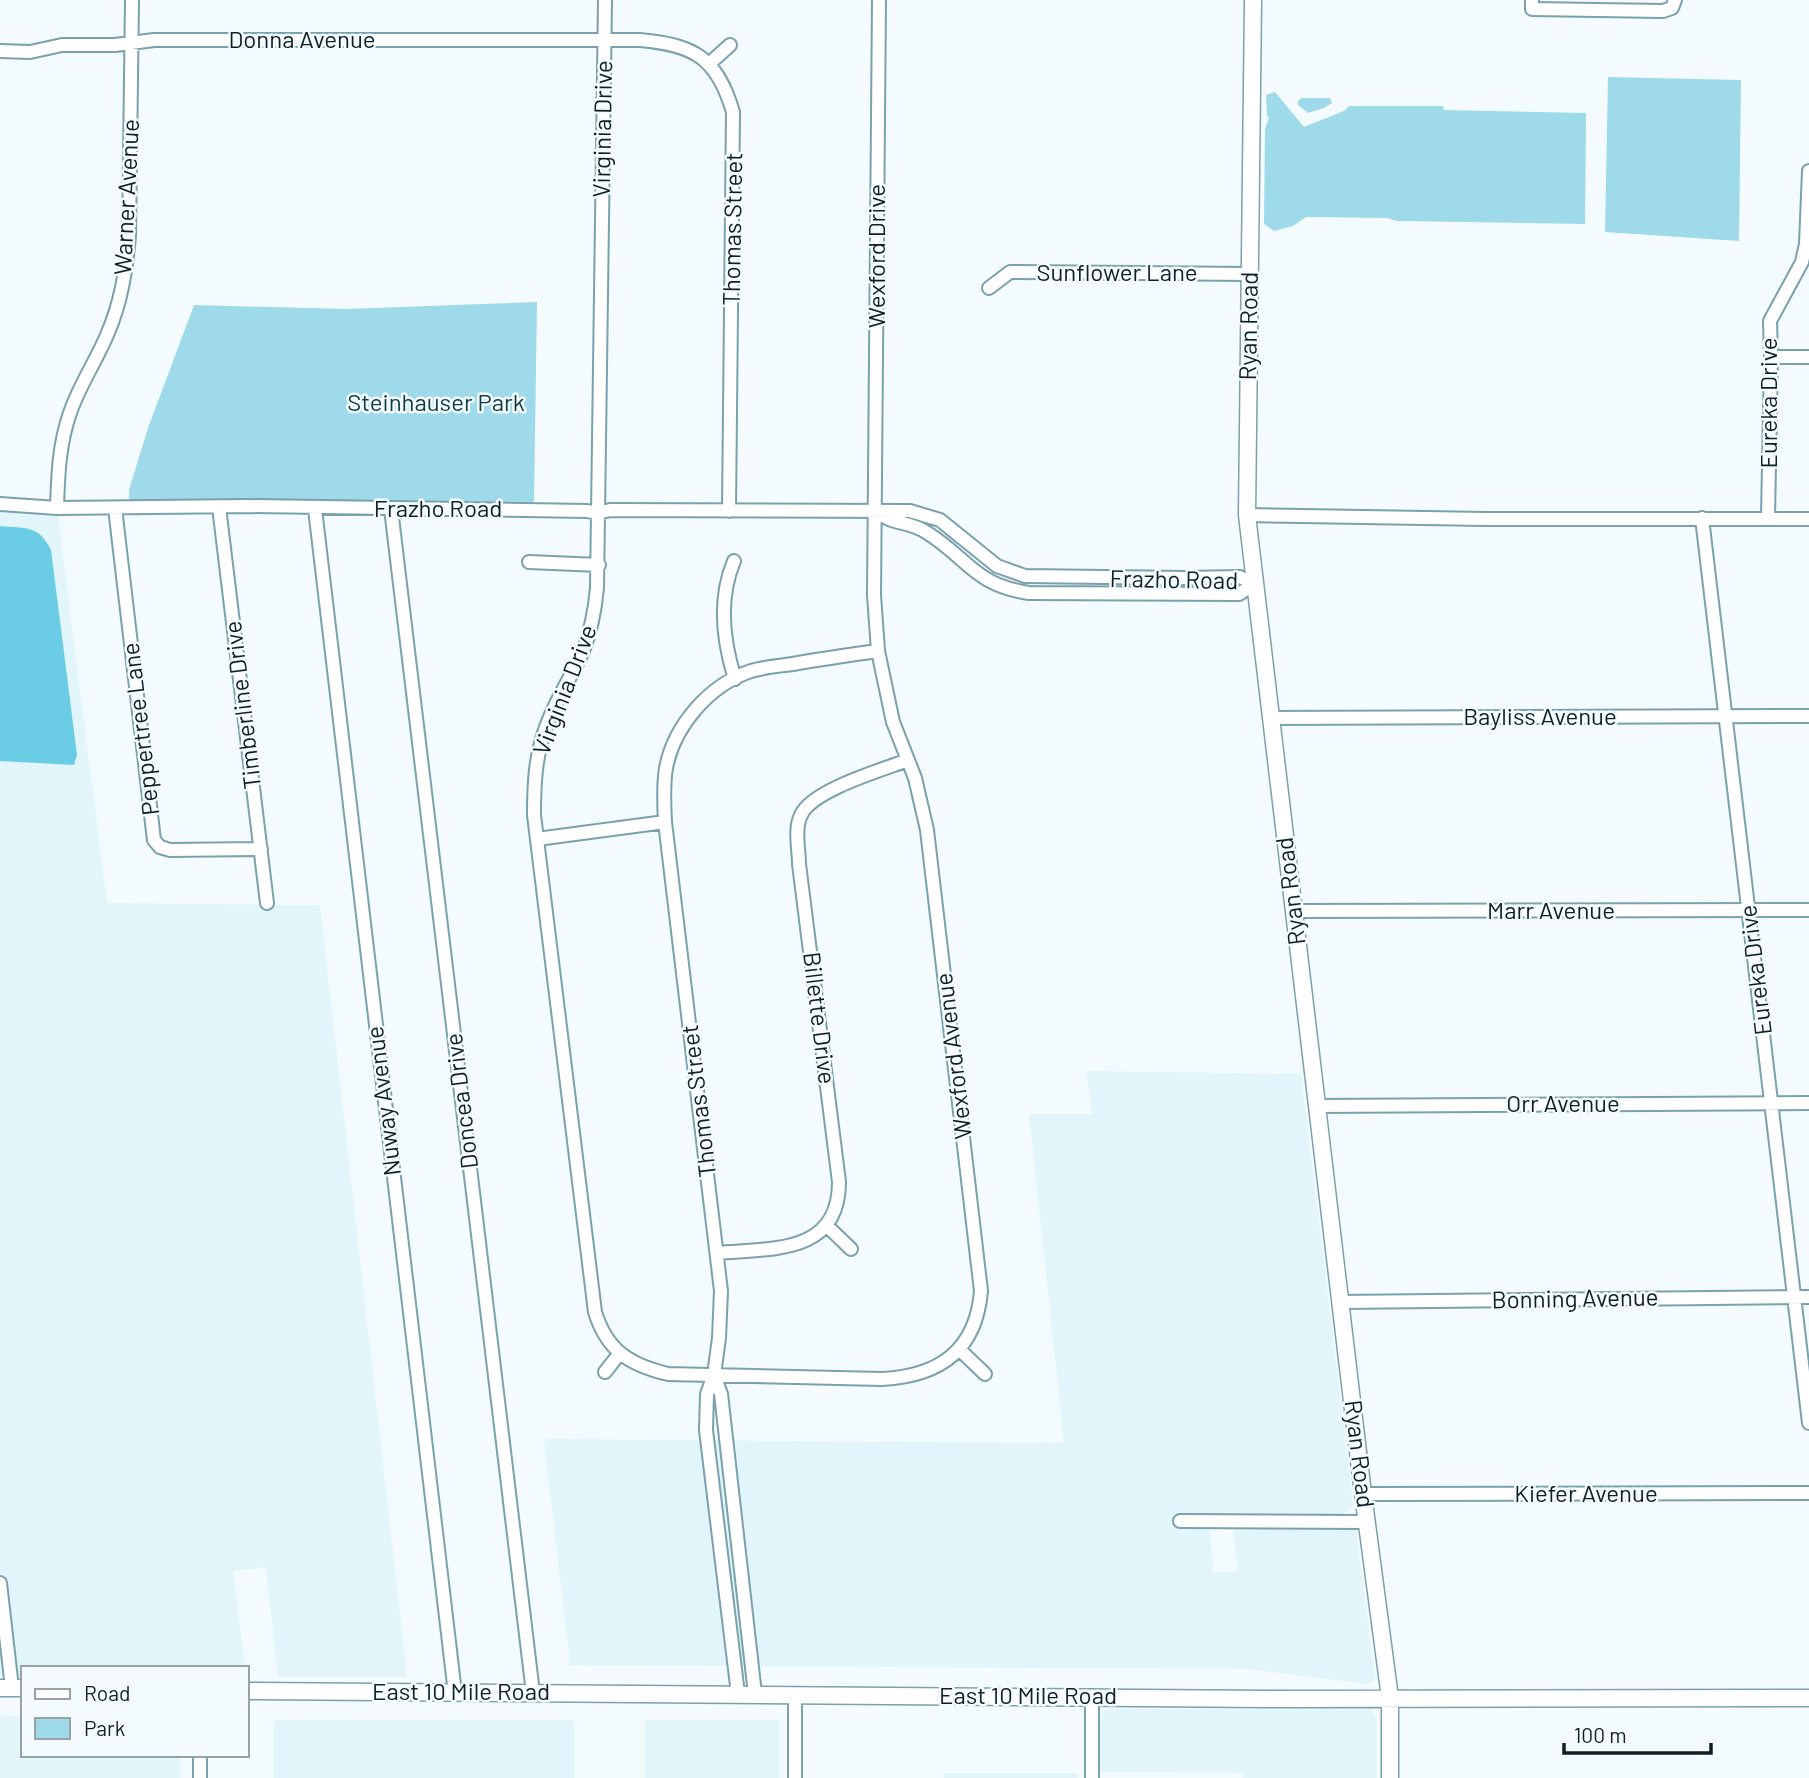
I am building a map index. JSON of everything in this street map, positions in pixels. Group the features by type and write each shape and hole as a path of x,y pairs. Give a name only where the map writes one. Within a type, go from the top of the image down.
{"main road":[{"name":"Ryan Road","path":"1253,0 1247,515 1363,1494 1391,1698 1390,1778"},
{"name":"East 10 Mile Road","path":"248,1690 1391,1698 1809,1698"}],"street":[{"name":"Warner Avenue","path":"57,508 59,457 65,427 107,336 125,279 129,236 132,0"},
{"name":"Virginia Drive","path":"604,0 598,565 594,613 579,660 551,712 535,768 534,815 593,1301 600,1328 620,1353 634,1363 668,1374 714,1375"},
{"name":"Wexford Drive","path":"876,512 879,0"},
{"path":"1532,5 1663,11 1674,4"},
{"name":"Donna Avenue","path":"0,51 30,52 62,44 115,45 154,40 604,40"},
{"name":"Thomas Street","path":"604,40 669,43 687,49 709,64 727,90 734,126 729,511"},
{"path":"709,64 730,45"},
{"name":"Eureka Drive","path":"1768,519 1770,321 1802,262 1806,244 1809,171"},
{"name":"Sunflower Lane","path":"989,288 1010,272 1250,274"},
{"path":"1771,357 1809,357"},
{"name":"Frazho Road","path":"0,503 57,508 219,507 598,513 610,510 910,511 931,515 960,534 997,566 1025,576 1240,577 1254,584"},
{"name":"Timberline Drive","path":"219,507 267,903"},
{"name":"Peppertree Lane","path":"115,508 154,840 165,849 261,849"},
{"name":"Nuway Avenue","path":"315,509 455,1693"},
{"name":"Doncea Drive","path":"391,509 533,1693"},
{"name":"Frazho Road","path":"876,512 889,521 925,531 983,578 1014,591 1238,594 1254,584"},
{"name":"Wexford Avenue","path":"714,1375 906,1377 925,1373 959,1349 972,1331 979,1312 979,1261 927,830 915,778 893,722 878,650 874,595 876,512"},
{"path":"1247,515 1486,519 1809,519"},
{"name":"Eureka Drive","path":"1702,518 1809,1423"},
{"path":"734,561 725,589 724,627 725,649 735,679"},
{"path":"529,562 598,565"},
{"name":"Thomas Street","path":"755,1694 721,1394 714,1375 720,1319 717,1253 666,822 666,768 679,731 702,702 735,679 761,669 878,650"},
{"name":"Bayliss Avenue","path":"1270,718 1809,716"},
{"name":"Billette Drive","path":"827,1226 834,1211 839,1182 799,864 799,822 805,808 822,794 908,760"},
{"path":"537,839 666,822"},
{"name":"Marr Avenue","path":"1293,911 1809,910"},
{"name":"Orr Avenue","path":"1316,1106 1809,1103"},
{"path":"717,1253 791,1245 820,1234 827,1226 851,1249"},
{"name":"Bonning Avenue","path":"1340,1302 1809,1297"},
{"path":"959,1349 985,1374"},
{"path":"605,1372 620,1353"},
{"path":"714,1375 706,1394 706,1430 738,1694"},
{"name":"Kiefer Avenue","path":"1363,1494 1809,1493"},
{"path":"717,1515 735,1514"},
{"path":"1180,1521 1368,1522"},
{"path":"723,1572 741,1568"},
{"path":"0,1583 11,1688"},
{"path":"795,1694 795,1778"},
{"path":"1092,1696 1092,1778"},
{"path":"200,1757 200,1778"}],"shaded area":[{"path":"0,511 58,515 107,903 320,905 407,1677 278,1677 266,1567 233,1571 245,1666 21,1666 21,1675 0,1675"},
{"path":"0,526 30,529 41,536 51,550 77,755 74,765 0,761"},
{"path":"1086,1071 1301,1074 1352,1506 1345,1513 1338,1514 1209,1514 1213,1573 1238,1571 1233,1526 1356,1530 1375,1678 1373,1681 1367,1684 1248,1669 570,1665 544,1439 1064,1443 1029,1114 1092,1114"},
{"path":"1371,1710 1377,1720 1377,1778 1243,1778 1243,1773 1099,1772 1100,1718 1104,1711"},
{"path":"0,1715 21,1716 21,1757 179,1757 180,1778 0,1778"},
{"path":"274,1720 574,1720 574,1778 274,1778"},
{"path":"645,1720 779,1720 779,1778 645,1778"},
{"path":"944,1773 1078,1773 1078,1778 944,1778"}],"green space":[{"path":"1608,77 1741,80 1739,241 1605,232"},
{"path":"1275,92 1304,127 1344,111 1349,106 1443,106 1444,110 1586,113 1585,224 1306,217 1293,226 1274,231 1264,224 1265,129 1269,118 1266,95"},
{"path":"1302,98 1330,98 1332,103 1308,113 1298,105"},
{"name":"Steinhauser Park","path":"537,302 534,502 129,500 129,490 148,428 194,305 346,309"}]}
